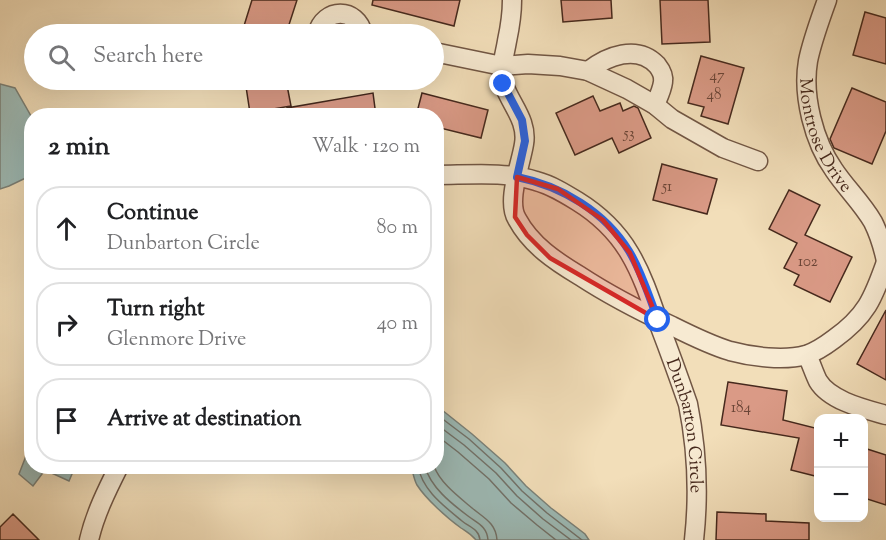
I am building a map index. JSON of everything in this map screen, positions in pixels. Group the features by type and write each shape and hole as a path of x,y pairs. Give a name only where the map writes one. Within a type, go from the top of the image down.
{"street":[{"path":"502,66 512,0"},
{"name":"Montrose Drive","path":"502,66 503,84 522,120 525,141 513,192 515,217 527,235 550,258 610,296 729,351 757,357 783,358 807,355 844,332 864,313 876,291 886,261 874,223 824,154 814,130 809,108 808,64 827,0"},
{"path":"321,24 332,15 340,14 348,15 359,24"},
{"path":"444,54 502,66 528,64 588,71 656,105 672,119 689,129 723,147 758,161"},
{"path":"588,71 611,57 625,54 645,57 662,71 663,82 656,105"},
{"name":"Dunbarton Circle","path":"444,175 480,174 536,181 558,189 603,220 619,236 643,281 682,386 692,425 697,493 694,540"},
{"path":"807,355 818,381 827,391 837,398 886,415"},
{"path":"89,540 102,499 115,474"}],"highlighted area":[{"path":"517,177 558,189 603,220 630,253 658,320 550,258 527,235 515,217"}],"water":[{"path":"0,84 15,88 26,108 24,108 24,179 0,189"},
{"path":"444,412 505,463 526,486 585,534 589,540 476,540 443,514 415,481 413,474 444,474"},
{"path":"24,461 24,474 42,474 33,486 19,474"},
{"path":"54,474 72,474 69,481"}],"building":[{"path":"252,0 297,0 289,24 245,24"},
{"path":"373,0 460,0 454,26 372,5"},
{"path":"561,0 611,0 612,18 563,22"},
{"path":"660,0 708,0 710,42 662,44"},
{"path":"865,12 886,18 886,64 853,55"},
{"path":"701,56 744,68 728,124 701,116 704,107 688,103"},
{"path":"852,88 886,102 886,131 872,164 834,148 830,139"},
{"path":"247,90 288,90 291,106 249,108"},
{"path":"373,93 375,108 287,108"},
{"path":"422,93 488,110 481,138 444,129 444,108 418,108"},
{"path":"593,96 600,111 620,103 623,111 634,106 638,108 651,138 619,153 612,138 575,155 556,113"},
{"path":"662,164 717,179 707,214 653,200"},
{"path":"789,190 820,205 805,235 852,257 830,302 794,285 799,275 784,268 797,243 769,229"},
{"path":"886,310 886,380 857,364"},
{"path":"728,382 787,391 783,420 814,428 814,476 791,470 799,438 721,425"},
{"path":"868,449 886,455 886,505 868,499"},
{"path":"717,512 766,514 766,521 809,523 809,540 716,540"},
{"path":"13,514 39,540 0,540 0,527"}],"route":[{"path":"503,84 522,120 525,141 517,177 558,189 603,220 619,236 643,281 658,320"}]}
